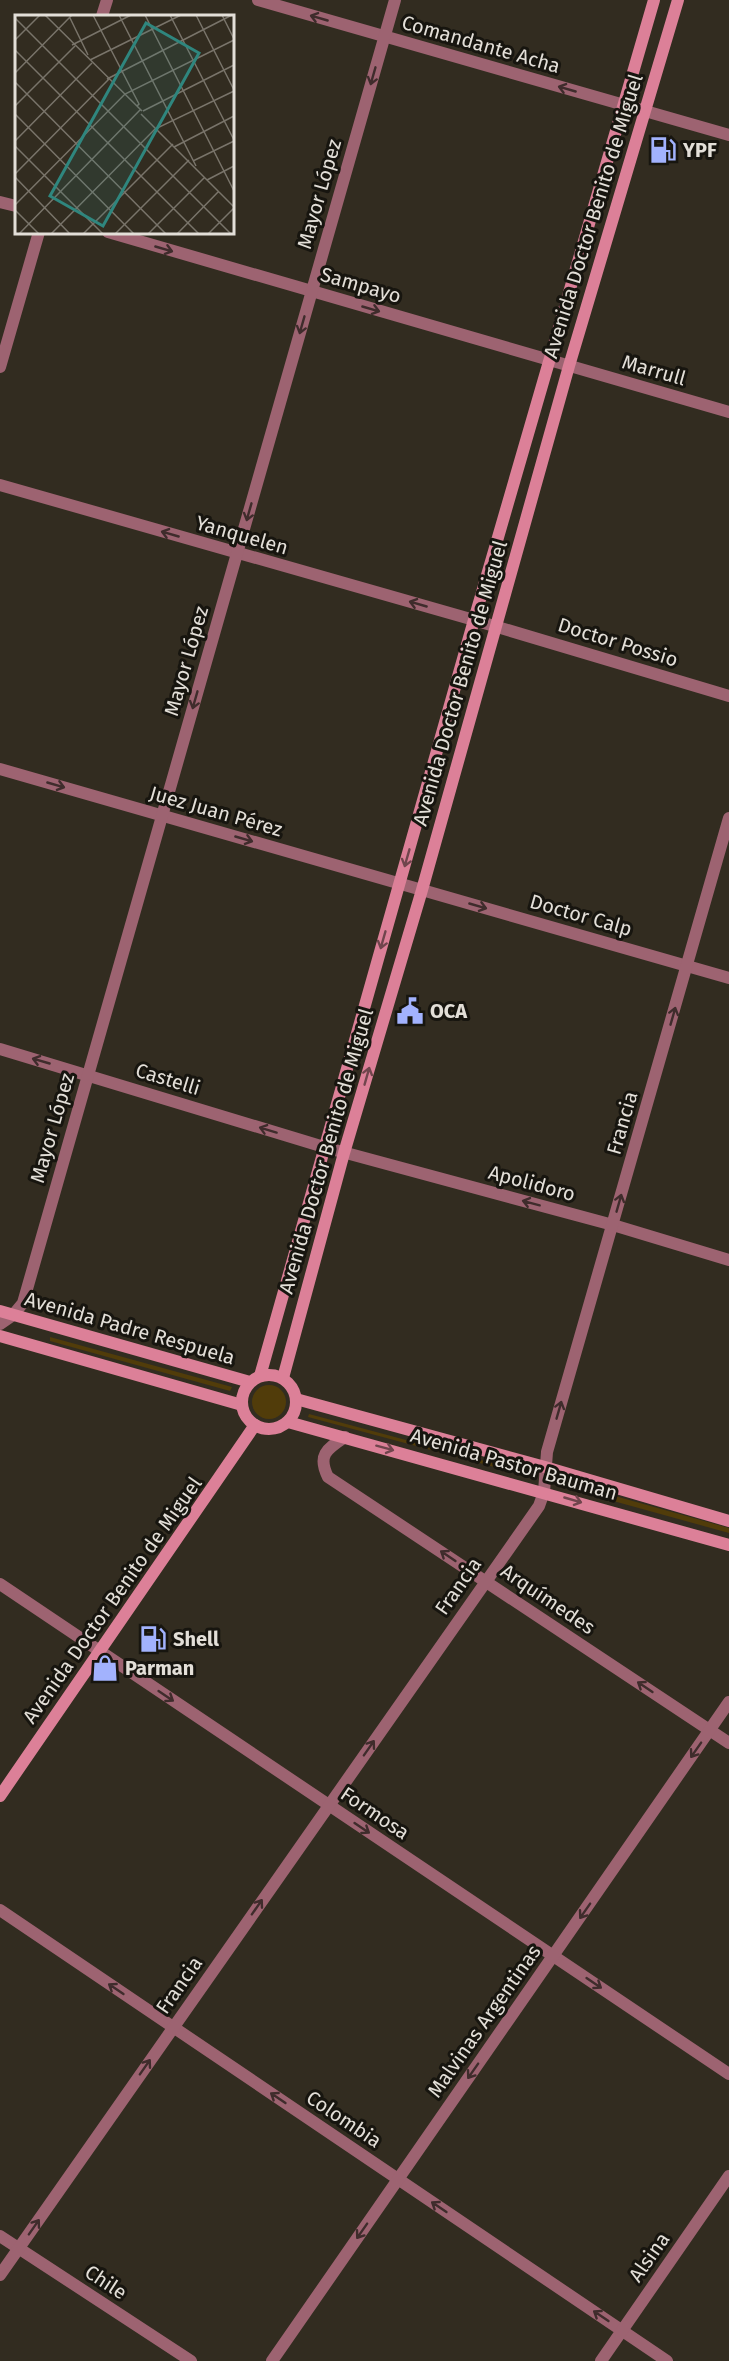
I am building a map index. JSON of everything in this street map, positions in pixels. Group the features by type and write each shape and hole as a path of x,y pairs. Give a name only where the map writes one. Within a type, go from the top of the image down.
{"main road":[{"name":"Avenida Doctor Benito de Miguel","path":"255,1379 654,0"},
{"name":"Avenida Doctor Benito de Miguel","path":"283,1378 344,1153 422,890 569,366 678,0"},
{"name":"Avenida Padre Respuela","path":"0,1311 255,1379"},
{"path":"0,1336 242,1405"},
{"path":"273,1375 283,1378 291,1386 296,1399 293,1414 288,1422 272,1429 255,1425 244,1413 242,1405 245,1388 255,1379 273,1375"},
{"name":"Avenida Pastor Bauman","path":"296,1399 545,1467 729,1521"},
{"name":"Avenida Pastor Bauman","path":"288,1422 729,1545"},
{"name":"Avenida Doctor Benito de Miguel","path":"0,1796 255,1425"}],"street":[{"path":"102,15 106,0"},
{"name":"Comandante Acha","path":"258,0 729,135"},
{"name":"Mayor López","path":"0,1324 13,1315 23,1303 395,0"},
{"path":"0,201 15,206"},
{"path":"0,368 38,234"},
{"name":"Sampayo","path":"115,234 569,366"},
{"name":"Marrull","path":"569,366 729,412"},
{"name":"Yanquelen","path":"0,485 496,627"},
{"name":"Doctor Possio","path":"496,627 729,696"},
{"name":"Juez Juan Pérez","path":"0,769 422,890"},
{"name":"Francia","path":"0,2275 539,1506 544,1492 547,1452 729,818"},
{"name":"Doctor Calp","path":"422,890 729,978"},
{"name":"Castelli","path":"0,1049 324,1147"},
{"name":"Apolidoro","path":"324,1147 613,1225 729,1260"},
{"name":"Arquímedes","path":"345,1437 329,1447 324,1456 323,1467 328,1476 729,1743"},
{"name":"Formosa","path":"0,1584 729,2074"},
{"name":"Malvinas Argentinas","path":"272,2361 729,1702"},
{"name":"Colombia","path":"0,1910 667,2361"},
{"name":"Alsina","path":"601,2361 729,2176"},
{"name":"Chile","path":"0,2236 191,2361"}],"shaded area":[{"path":"50,1337 232,1387 230,1391 50,1341"},
{"path":"269,1385 281,1390 286,1402 281,1414 269,1419 257,1414 252,1402 257,1390"},
{"path":"309,1414 503,1466 502,1469 308,1417"},
{"path":"590,1489 729,1528 729,1533 588,1494"}],"place":[{"name":"YPF","path":"663,150"},
{"name":"OCA","path":"410,1011"},
{"name":"Shell","path":"153,1639"},
{"name":"Parman","path":"105,1668"}]}
